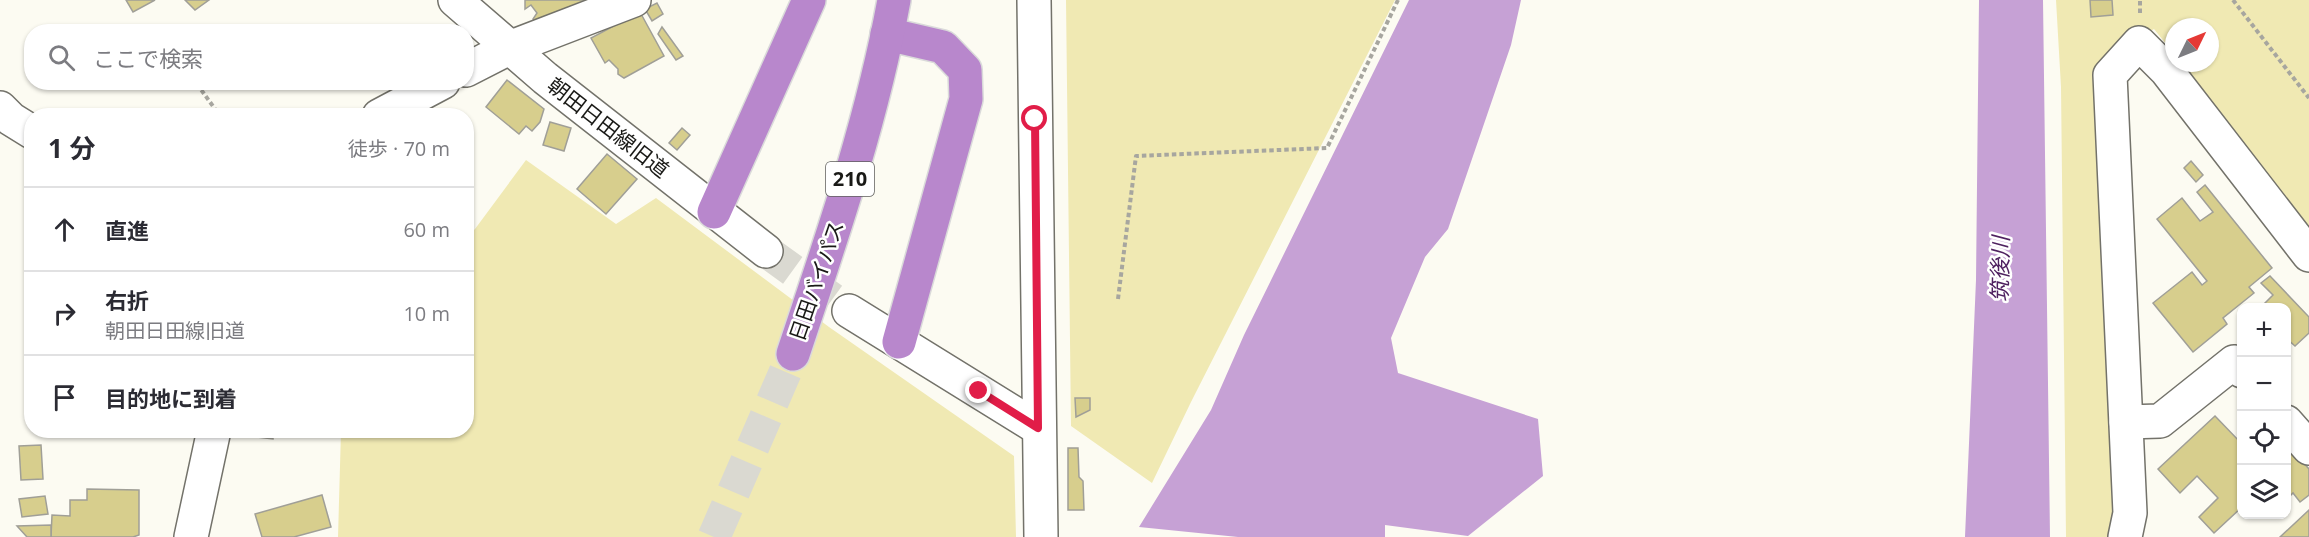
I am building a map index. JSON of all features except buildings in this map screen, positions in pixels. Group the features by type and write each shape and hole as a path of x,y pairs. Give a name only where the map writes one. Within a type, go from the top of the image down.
{"highway":[{"path":"714,212 809,0"},
{"name":"日田バイパス","path":"793,354 846,193 877,81 894,0"},
{"path":"888,34 943,47 965,70 966,99 899,342"}],"street":[{"name":"朝田日田線旧道","path":"455,0 509,48 766,251"},
{"path":"474,66 509,48 634,0"},
{"path":"1034,0 1041,537"},
{"path":"2152,537 2127,525 2126,422 2110,75 2139,43 2166,70 2309,255"},
{"path":"394,108 428,90"},
{"path":"0,108 24,127"},
{"path":"849,310 1038,428"},
{"path":"2126,422 2160,421 2234,362 2237,366"},
{"path":"2291,428 2309,448"},
{"path":"191,537 212,438"}],"path":[{"path":"1118,299 1136,156 1327,148 1398,0"},
{"path":"2233,0 2309,98"},
{"path":"201,90 214,108"}],"shaded area":[{"path":"1066,0 1395,0 1152,483 1071,426"},
{"path":"2056,0 2309,0 2309,231 2188,72 2219,72 2219,18 2165,18 2165,43 2154,29 2099,62 2115,537 2066,537 2061,87"},
{"path":"526,160 616,224 656,198 829,327 1014,456 1016,537 338,537 341,438 474,438 475,229"}],"water":[{"path":"1409,0 1521,0 1511,45 1448,229 1425,257 1391,338 1398,373 1538,419 1543,476 1468,536 1385,525 1385,537 1238,537 1139,527 1211,410 1244,335"},
{"name":"筑後川","path":"1979,0 2043,0 2050,537 1965,537 1976,280"}],"tunnel":[{"path":"766,251 849,311"},
{"path":"714,537 793,354"}],"route":[{"path":"979,391 1038,428 1035,119"}]}
